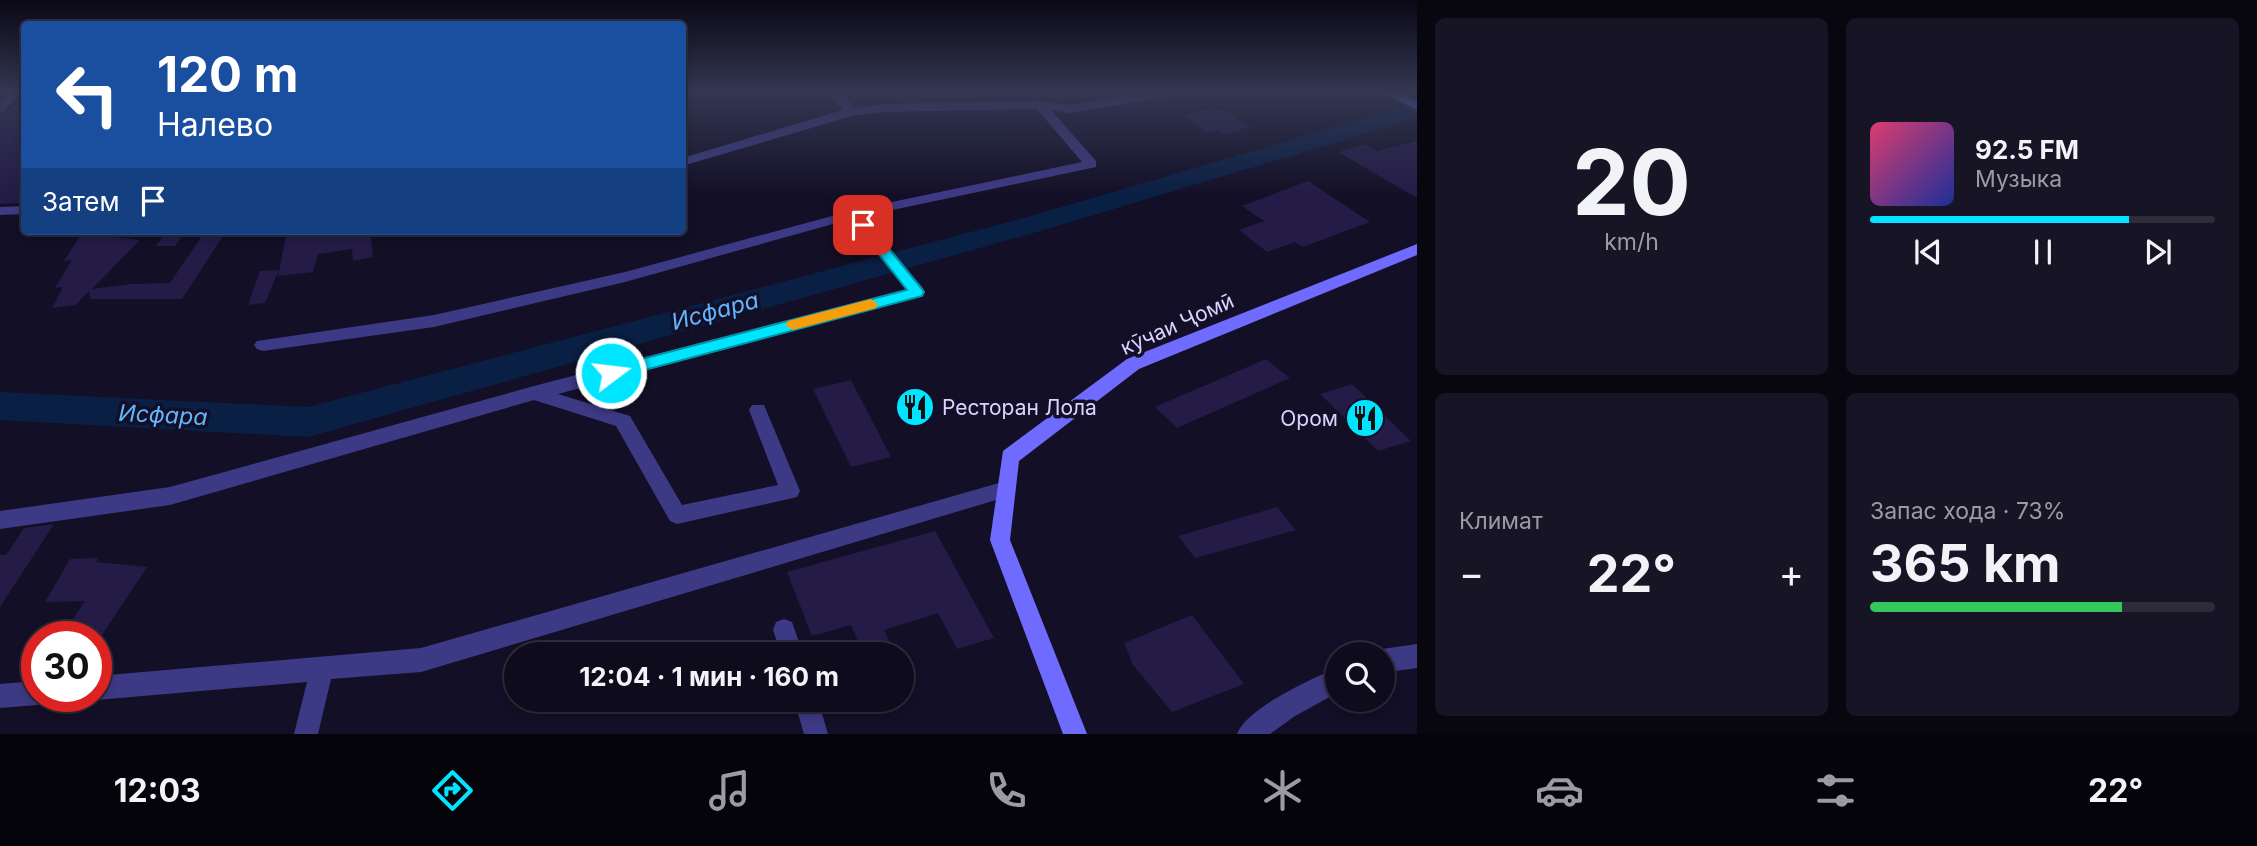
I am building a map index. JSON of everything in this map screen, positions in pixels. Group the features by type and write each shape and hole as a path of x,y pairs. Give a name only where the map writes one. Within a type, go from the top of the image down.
{"main road":[{"name":"кӯчаи Ҷомӣ","path":"1075,734 1000,540 1010,457 1133,364 1417,249"}],"street":[{"path":"686,161 799,127"},
{"path":"263,345 446,318 1091,164 1059,127"},
{"path":"0,211 21,210"},
{"path":"0,520 170,496 534,393 917,292 858,219"},
{"path":"534,393 623,421 677,515 790,491 758,410"},
{"path":"112,687 421,660 1006,489"},
{"path":"784,630 788,642"},
{"path":"1395,659 1417,656"},
{"path":"306,734 322,669"},
{"path":"1249,734 1286,707 1325,686"},
{"path":"0,696 21,694"},
{"path":"810,712 816,734"}],"building":[{"path":"0,127 21,127 21,203 0,204"},
{"path":"1199,127 1249,127 1225,135 1218,130 1207,133"},
{"path":"1417,141 1417,198 1338,152 1365,144 1377,151"},
{"path":"1308,181 1370,222 1303,247 1295,242 1267,252 1239,230 1264,221 1242,206"},
{"path":"80,235 140,240 92,289 170,283 202,236 223,236 182,299 90,299 89,291 76,305 52,308 63,287 55,288 72,260 64,261"},
{"path":"164,235 183,235 175,246 156,246"},
{"path":"286,235 370,235 373,257 353,261 352,249 318,254 313,272 278,276"},
{"path":"279,270 265,303 248,305 260,271"},
{"path":"1266,359 1290,378 1177,428 1155,407"},
{"path":"851,380 891,457 851,467 813,389"},
{"name":"Ором","path":"1352,384 1411,441 1378,451 1320,394"},
{"path":"1277,507 1296,530 1195,558 1178,536"},
{"path":"54,524 0,607 0,555 6,555 24,528"},
{"path":"935,531 994,638 957,649 938,613 884,630 890,642 858,642 851,625 812,636 787,572"},
{"path":"98,558 96,562 147,567 111,621 72,621 85,601 45,602 70,559"},
{"path":"1192,615 1244,684 1172,712 1133,665 1124,643"}],"waterway":[{"name":"Исфара","path":"0,406 308,422 1034,224 1359,127"}],"slow traffic":[{"path":"793,325 871,304"}],"place":[{"name":"Ресторан Лола","path":"915,407"},
{"name":"Ором","path":"1365,418"}],"route":[{"path":"611,373 917,292 863,225"}]}
